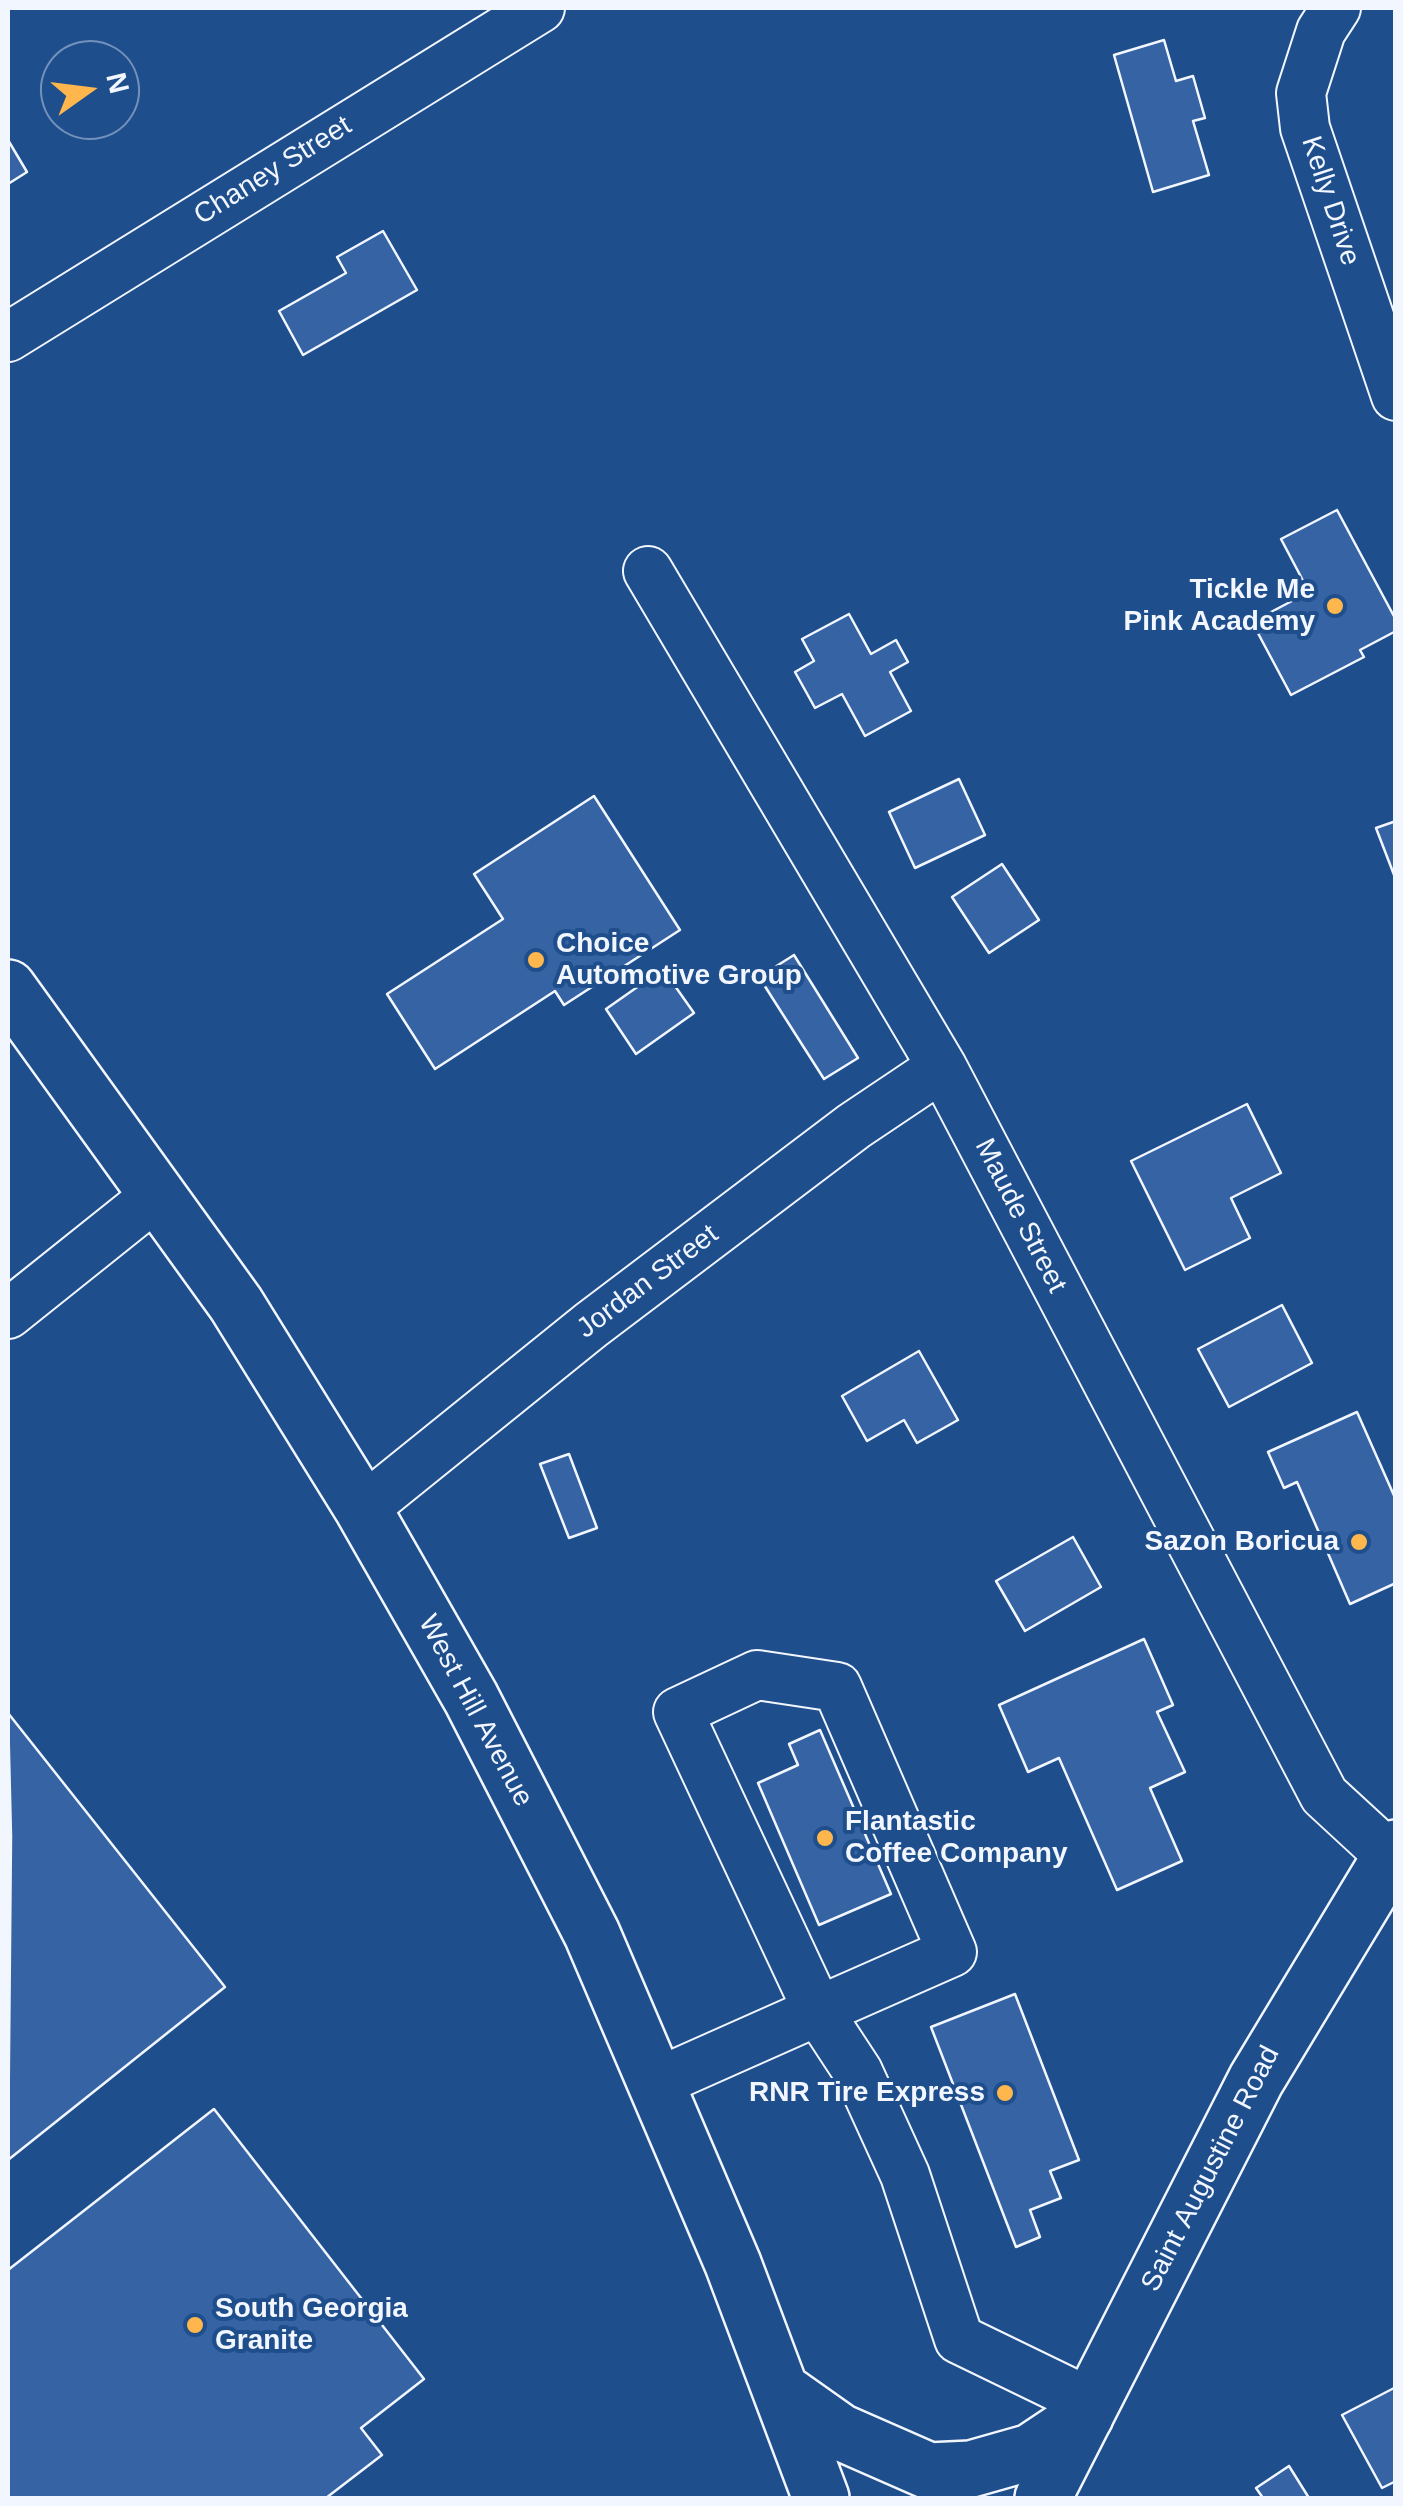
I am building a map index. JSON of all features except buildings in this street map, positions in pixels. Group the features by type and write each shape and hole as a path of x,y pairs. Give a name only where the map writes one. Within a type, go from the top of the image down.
{"main road":[{"name":"West Hill Avenue","path":"8,988 236,1304 363,1509 471,1698 584,1918 656,2082 782,2391 814,2496"},
{"name":"Saint Augustine Road","path":"1043,2498 1256,2080 1393,1852"},
{"path":"782,2391 840,2432 929,2471 970,2469 1032,2452 1088,2410"}],"street":[{"name":"Chaney Street","path":"8,336 540,8"},
{"name":"Kelly Drive","path":"1336,8 1321,30 1302,93 1305,128 1396,396"},
{"name":"Maude Street","path":"648,571 942,1067 1324,1795 1393,1852"},
{"name":"Jordan Street","path":"363,1509 591,1325 854,1126 942,1067"},
{"path":"8,1314 158,1194"},
{"path":"656,2082 818,2011 952,1952 836,1688 757,1675 678,1712 818,2011 858,2072 906,2175 958,2339 1088,2410"}],"place":[{"name":"Tickle Me Pink Academy","path":"1335,606"},
{"name":"Choice Automotive Group","path":"536,960"},
{"name":"Sazon Boricua","path":"1359,1542"},
{"name":"Flantastic Coffee Company","path":"825,1838"},
{"name":"RNR Tire Express","path":"1005,2093"},
{"name":"South Georgia Granite","path":"195,2325"}]}
